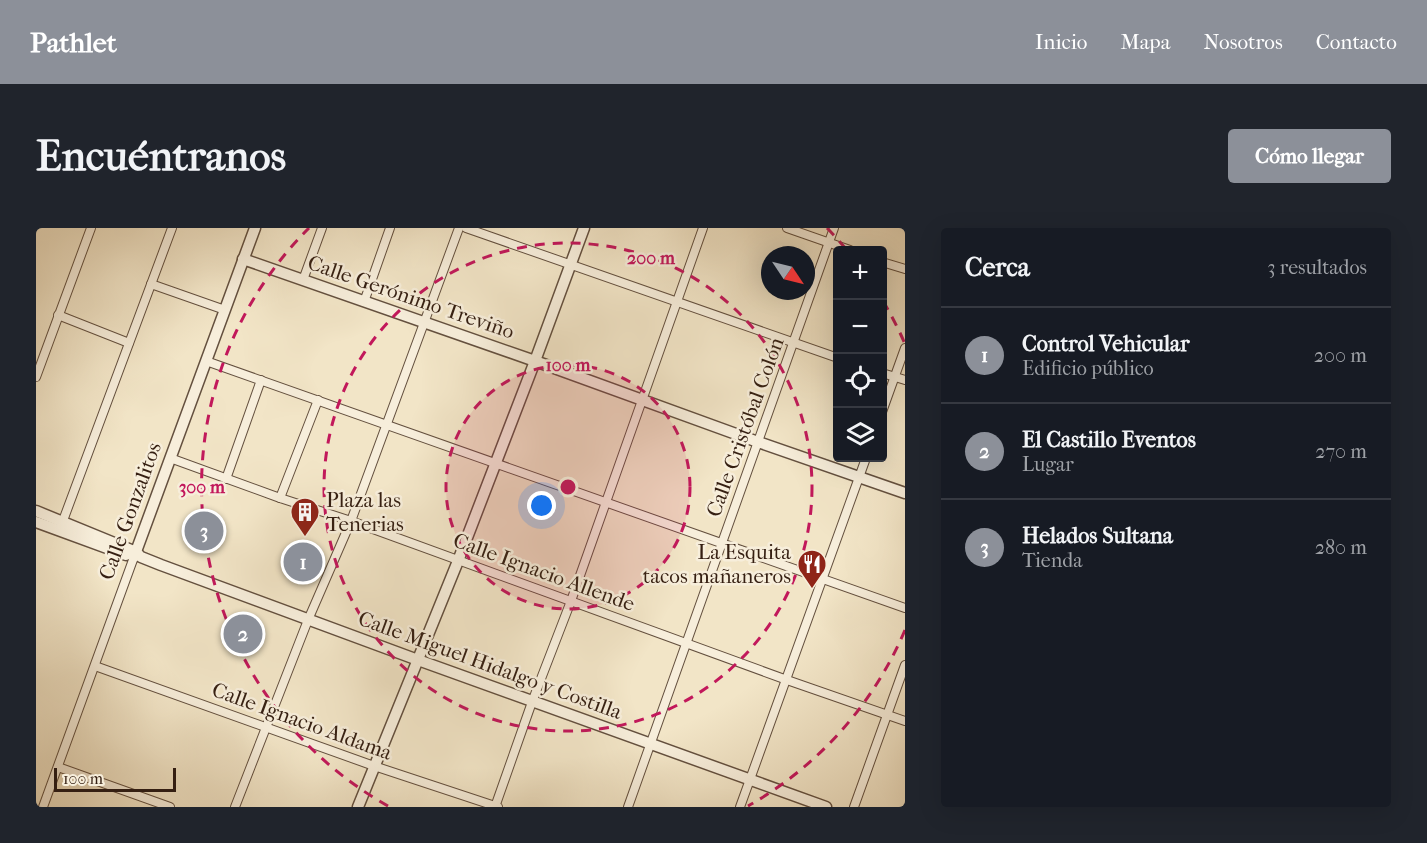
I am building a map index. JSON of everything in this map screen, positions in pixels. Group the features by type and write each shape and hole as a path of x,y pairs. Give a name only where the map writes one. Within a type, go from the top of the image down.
{"street":[{"path":"36,377 91,228"},
{"path":"61,526 172,228"},
{"name":"Calle Gonzalitos","path":"43,807 255,228"},
{"path":"303,280 322,228"},
{"path":"364,302 390,228"},
{"path":"235,807 308,620 351,521 459,228"},
{"path":"466,228 833,357"},
{"path":"358,807 458,561 584,228"},
{"path":"496,807 703,228"},
{"path":"786,228 838,246"},
{"name":"Calle Cristóbal Colón","path":"627,807 834,228"},
{"name":"Calle Gerónimo Treviño","path":"243,259 905,493"},
{"path":"887,264 905,269"},
{"path":"151,284 225,310"},
{"path":"58,315 129,343"},
{"path":"883,408 905,348"},
{"path":"206,361 905,608"},
{"path":"887,375 905,380"},
{"path":"226,479 261,380"},
{"path":"280,498 318,400"},
{"name":"Calle Ignacio Allende","path":"170,458 905,721"},
{"path":"740,807 865,462"},
{"path":"36,511 61,526"},
{"path":"36,522 61,526"},
{"name":"Calle Miguel Hidalgo y Costilla","path":"61,526 308,620 826,807"},
{"path":"854,807 905,665"},
{"name":"Calle Ignacio Aldama","path":"95,666 496,807"},
{"path":"58,767 170,807"}],"place":[{"name":"Helados Sultana","path":"204,531"},
{"name":"Plaza las Tenerias","path":"305,538"},
{"name":"Control Vehicular","path":"303,562"},
{"name":"La Esquita tacos mañaneros","path":"812,590"},
{"name":"El Castillo Eventos","path":"243,634"}]}
